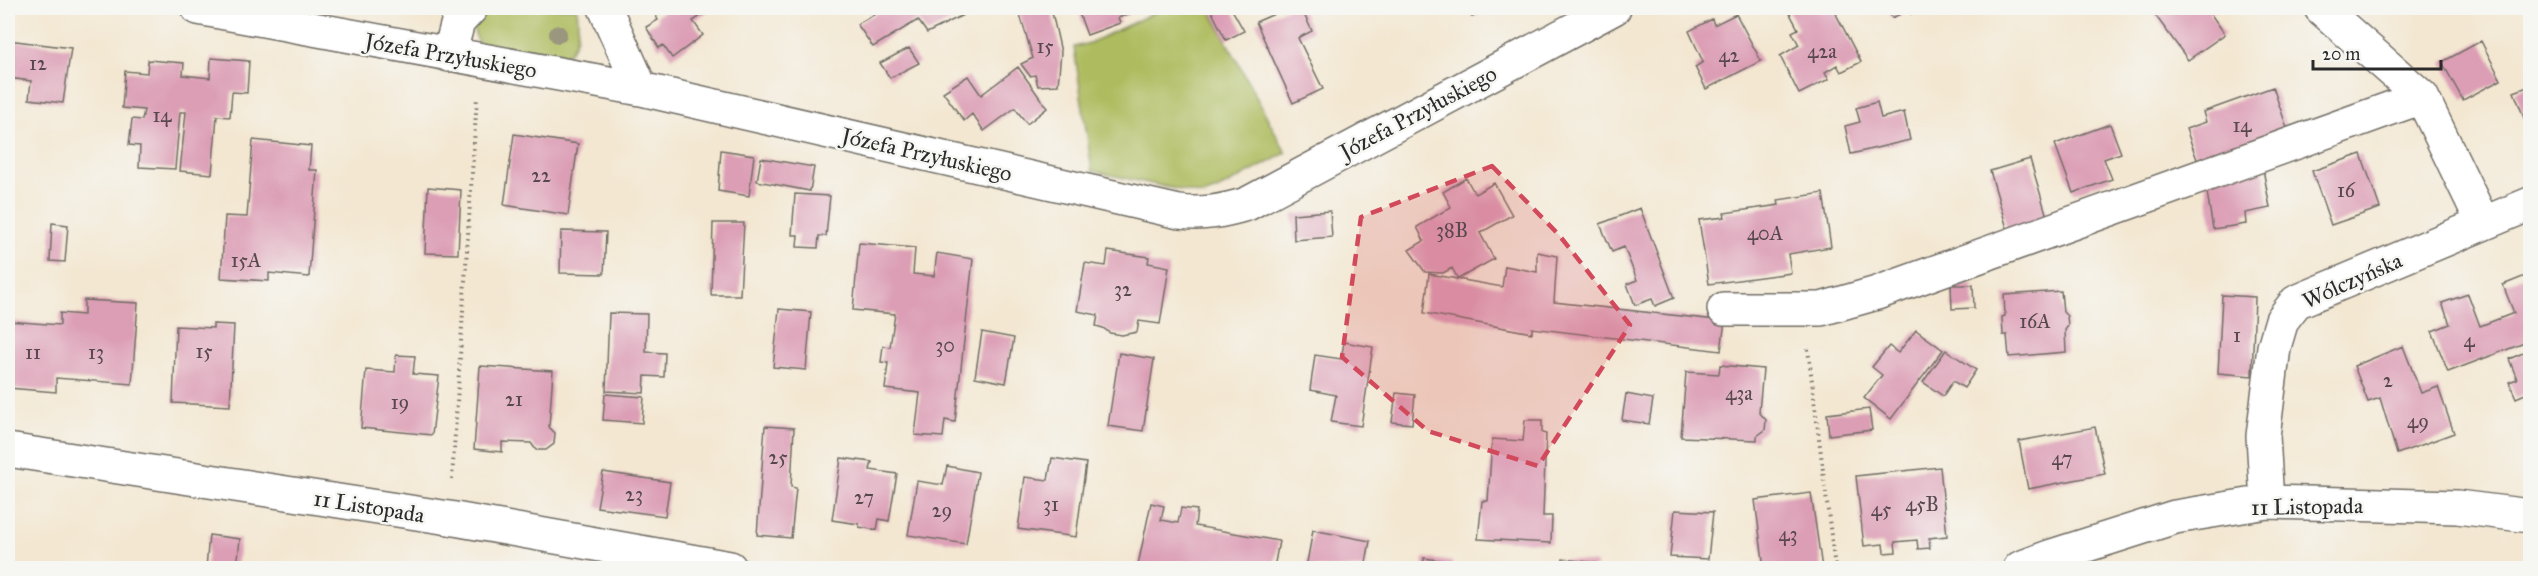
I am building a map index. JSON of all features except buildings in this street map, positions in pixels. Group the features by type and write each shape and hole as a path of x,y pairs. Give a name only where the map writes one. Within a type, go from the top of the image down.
{"street":[{"name":"Józefa Przyłuskiego","path":"198,8 641,89 1179,212 1202,214 1222,212 1247,204 1606,9"},
{"path":"464,58 458,22 471,8"},
{"path":"605,8 641,89"},
{"path":"2321,8 2422,97 2483,223"},
{"path":"1724,309 1821,309 1877,293 2422,97"},
{"name":"Wólczyńska","path":"2267,502 2263,436 2274,347 2282,320 2296,302 2530,204"},
{"name":"11 Listopada","path":"8,450 449,519 654,562 730,568"},
{"name":"11 Listopada","path":"2020,568 2175,517 2267,502 2457,507 2530,516"}],"path":[{"path":"449,519 464,58"},
{"path":"1803,309 1835,568"}],"highlighted area":[{"path":"1492,166 1559,235 1630,325 1538,466 1428,431 1342,357 1361,217"}],"green space":[{"path":"487,8 577,8 578,29 575,42 562,59 486,48 478,42 473,28"},
{"path":"1164,8 1209,8 1286,153 1217,190 1203,195 1092,171 1074,47 1090,43"}]}
